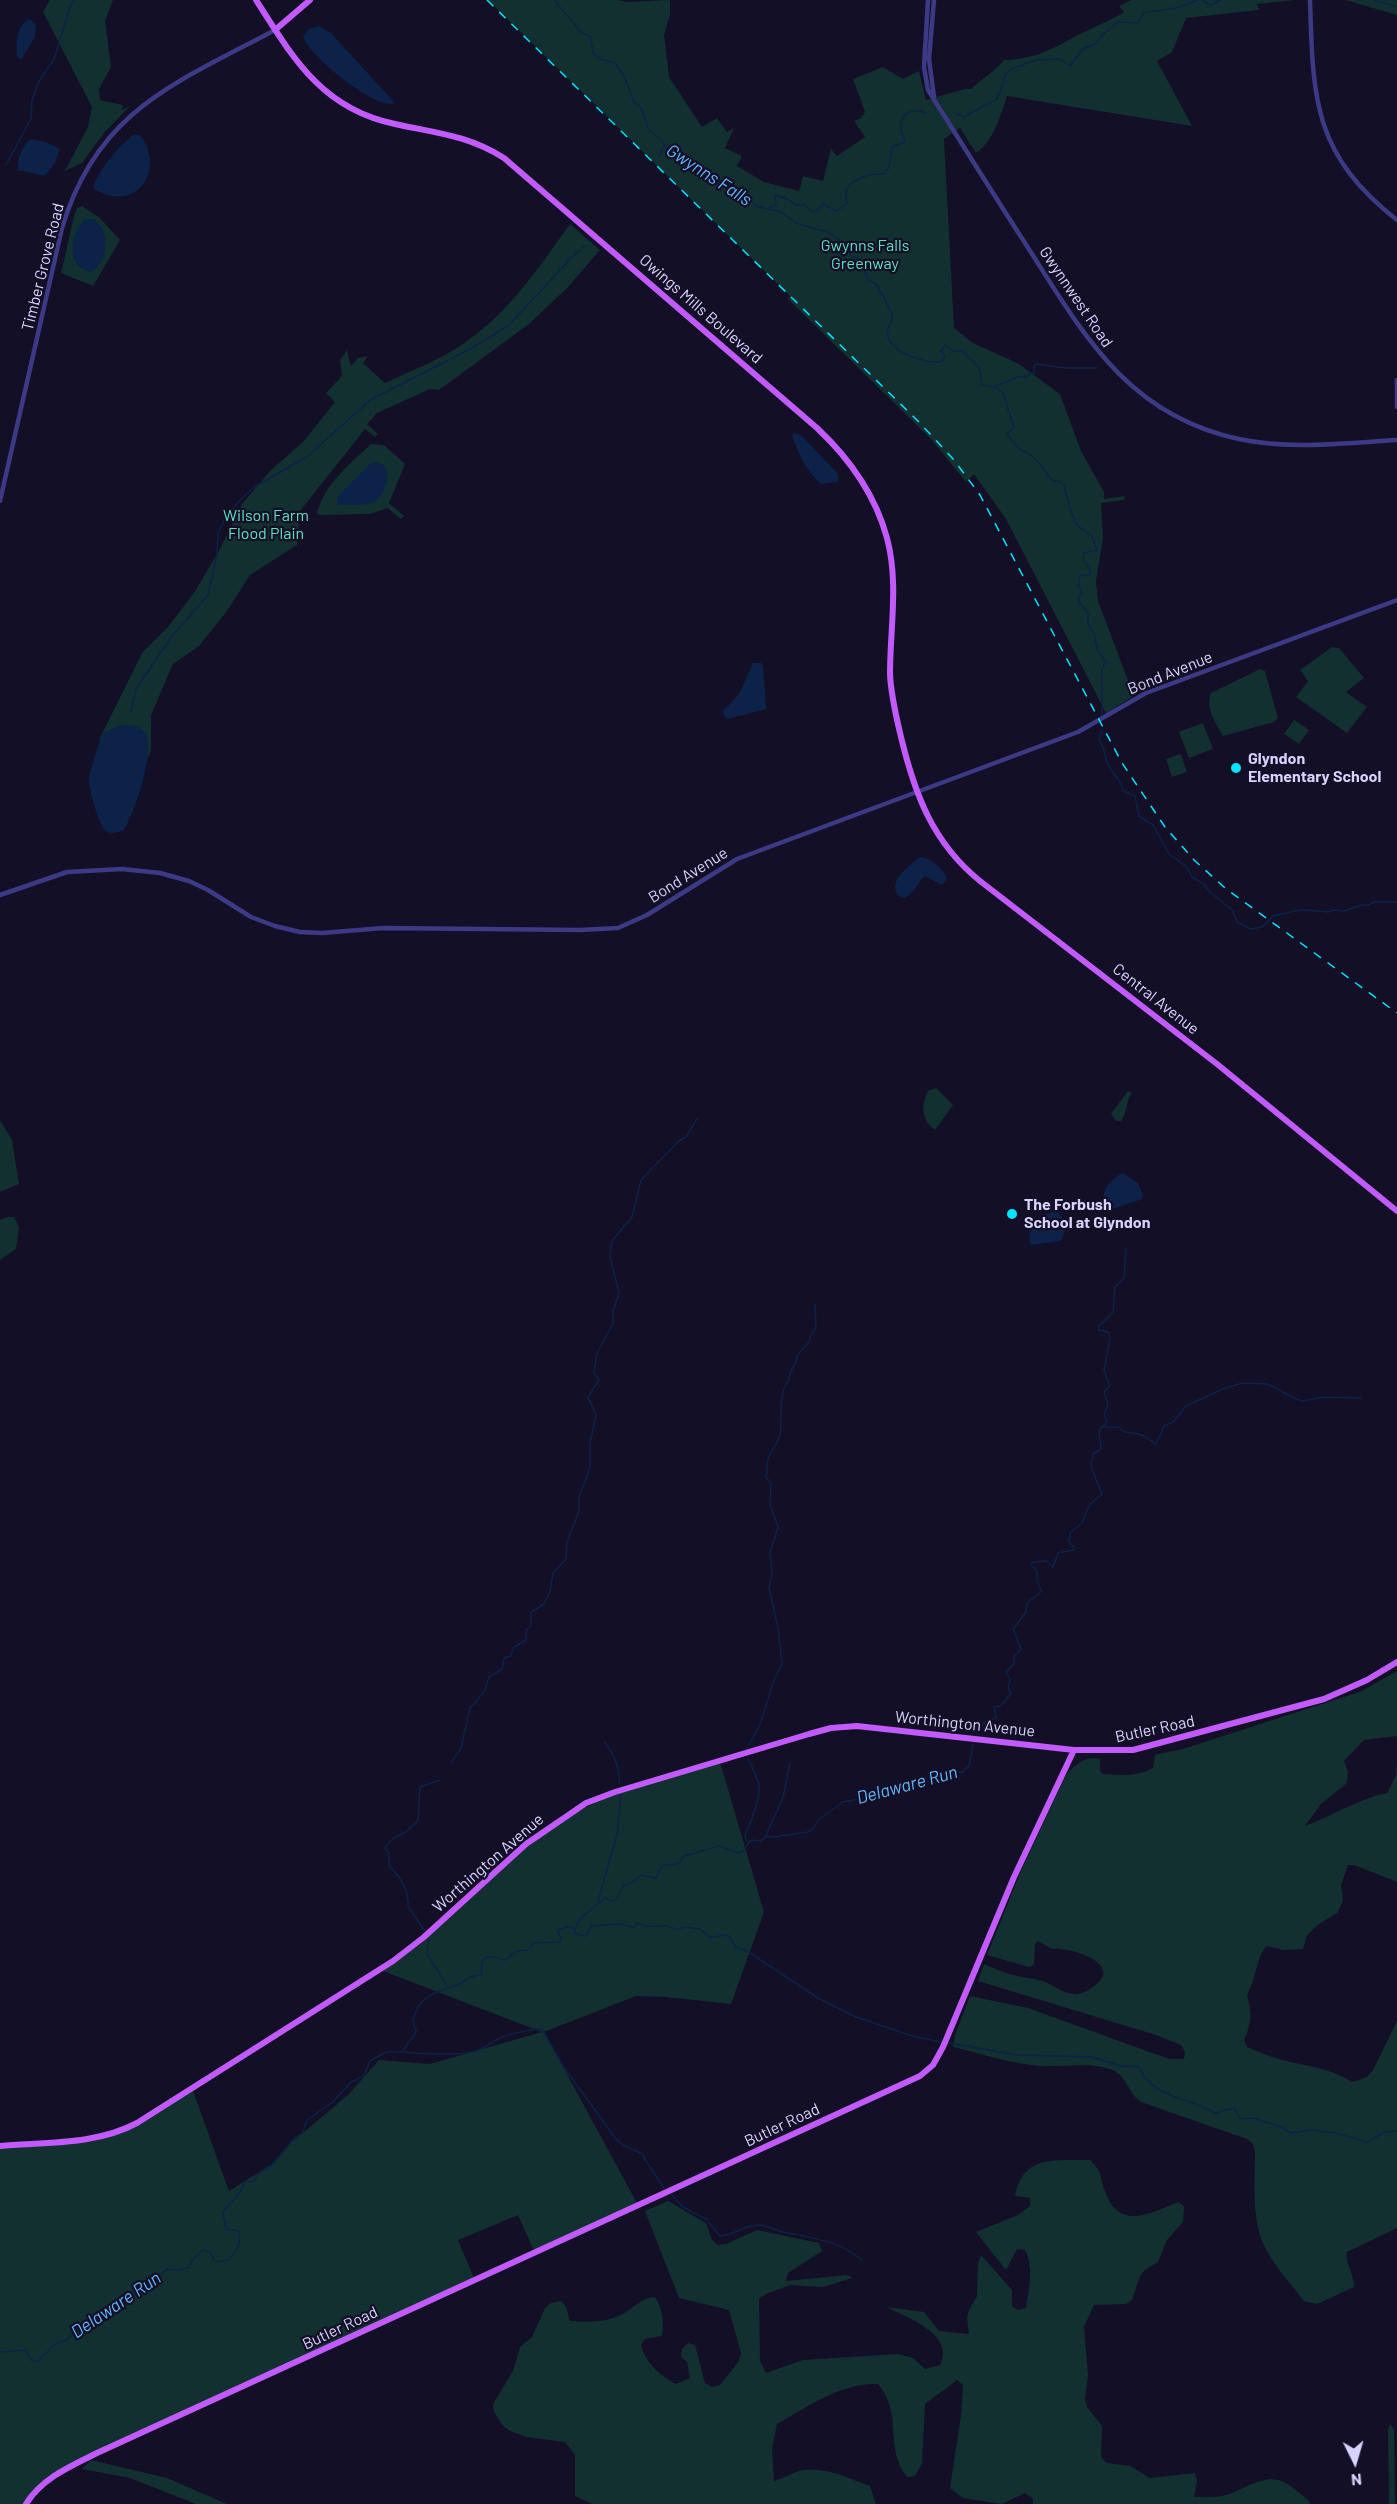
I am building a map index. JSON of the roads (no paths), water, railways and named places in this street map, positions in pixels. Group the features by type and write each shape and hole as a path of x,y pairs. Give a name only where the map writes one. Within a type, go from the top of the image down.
{"main road":[{"name":"Owings Mills Boulevard","path":"256,0 309,77 344,105 379,121 457,135 482,145 504,158 838,448 866,486 887,539 893,584 891,691 916,794"},
{"path":"275,30 310,0"},
{"name":"Central Avenue","path":"916,794 937,833 969,872 1217,1064 1397,1211"},
{"name":"Butler Road","path":"26,2504 38,2489 59,2472 97,2453 920,2076 933,2065 943,2047 1014,1877 1074,1750 1123,1751 1172,1741 1338,1694 1397,1662"},
{"name":"Worthington Avenue","path":"0,2146 98,2137 121,2131 137,2122 393,1961 424,1937 526,1844 572,1812 615,1792 840,1727 875,1728 1074,1750"}],"street":[{"name":"Gwynnwest Road","path":"928,0 924,67 928,90 1081,330 1105,361 1145,396 1167,411 1226,436 1289,446 1397,440"},
{"name":"Gwynnwest Road","path":"934,0 929,59 934,100"},
{"path":"1310,0 1314,88 1328,138 1356,183 1397,220"},
{"name":"Timber Grove Road","path":"0,501 62,228 73,196 89,164 111,134 152,98 185,77 275,30"},
{"path":"1397,380 1397,407"},
{"name":"Bond Avenue","path":"0,895 67,872 122,869 160,873 189,881 251,917 300,932 322,933 383,928 610,929 626,926 737,858 916,794 1078,732 1146,693 1397,600"}],"water":[{"path":"30,19 36,24 35,37 21,60 17,56 19,30"},
{"path":"319,26 330,32 395,103 374,99 359,91 317,56 307,45 303,36 309,29"},
{"path":"134,135 140,135 147,148 150,161 143,184 135,192 123,196 110,195 94,189 98,176 109,159"},
{"path":"31,139 46,142 60,149 55,163 45,176 18,170 21,153"},
{"path":"85,219 94,219 99,225 103,231 106,246 102,261 91,272 77,264 73,249 76,232"},
{"path":"794,433 801,435 837,473 839,478 837,482 822,484 812,475 797,448 792,435"},
{"path":"374,462 384,465 386,470 386,485 381,495 373,502 365,504 337,504 337,497"},
{"path":"753,663 763,665 766,709 728,719 724,716 723,711 739,694"},
{"path":"122,725 137,726 144,731 148,739 148,751 143,780 128,822 124,830 111,833 103,828 97,815 89,778 104,732"},
{"path":"920,857 936,865 947,879 942,885 925,876 912,892 901,898 896,893 896,881 904,870"},
{"path":"1122,1173 1138,1183 1143,1195 1142,1199 1110,1210 1104,1205 1105,1190 1113,1179"},
{"path":"1056,1211 1062,1217 1064,1225 1064,1234 1060,1241 1031,1245 1029,1239 1035,1223 1050,1212"}],"waterway":[{"path":"6,165 31,119 32,100 39,81 54,59 71,4 75,0"},
{"name":"Gwynns Falls","path":"554,0 582,33 590,36 593,53 600,59 615,63 625,78 634,102 641,107 648,129 661,140 671,154 696,167 714,181 725,184 737,195 748,199 758,207 779,211 796,223 827,232 839,240 852,256 861,260 868,280 876,284 883,296 892,315 887,334 891,343 904,353 935,362 942,361 945,357 941,351 945,345 953,351 962,351 979,367 982,385 995,387 1003,393 1014,428 1007,434 1020,450 1028,453 1038,462 1053,481 1064,485 1077,525 1092,536 1097,550 1083,553 1090,573 1089,576 1080,575 1078,586 1082,592 1078,600 1088,613 1088,624 1094,634 1098,652 1106,661 1102,669 1102,714"},
{"path":"957,114 964,117 997,99 1006,74 1011,69 1036,60 1060,59 1069,65 1083,49 1097,43 1101,36 1118,22 1138,23 1143,13 1176,8 1198,0"},
{"path":"1201,0 1211,5 1221,0"},
{"path":"1374,0 1397,7"},
{"path":"768,209 776,204 775,195 790,200 795,205 805,205 812,212 823,204 837,211 847,204 846,191 853,182 869,175 883,174 889,168 892,147 905,142 900,127 905,115 915,111 926,113"},
{"path":"659,157 665,144"},
{"path":"131,711 136,689 172,636 208,595 217,554 218,533 225,519 240,500 254,487 307,457 370,400 474,347 509,325 585,246"},
{"path":"996,386 1035,373 1034,365 1037,364 1065,368 1096,368"},
{"name":"Gwynns Falls","path":"1102,731 1099,739 1108,764 1123,791 1135,796 1139,816 1153,825 1169,854 1187,867 1192,877 1205,885 1233,911 1237,922 1251,929 1262,927 1273,916 1294,911 1344,911 1374,902 1397,902"},
{"path":"451,1763 461,1748 470,1708 484,1692 489,1677 502,1669 504,1658 511,1656 514,1647 526,1640 526,1630 531,1626 531,1612 544,1604 550,1591 553,1573 566,1559 567,1542 579,1511 579,1497 590,1468 590,1443 596,1415 588,1397 599,1380 594,1373 597,1353 613,1324 613,1311 619,1293 610,1256 612,1241 632,1217 641,1180 679,1141 686,1137 697,1119"},
{"name":"Delaware Run","path":"977,1734 984,1722 996,1718 994,1707 1001,1706 1011,1693 1008,1688 1010,1679 1006,1672 1014,1664 1014,1657 1021,1649 1013,1629 1026,1612 1027,1603 1042,1591 1037,1581 1037,1570 1031,1565 1032,1562 1046,1561 1053,1567 1058,1553 1073,1550 1074,1547 1069,1542 1070,1533 1082,1523 1090,1504 1102,1494 1091,1467 1093,1454 1101,1449 1099,1431 1107,1422 1104,1414 1108,1405 1104,1392 1110,1386 1104,1371 1110,1338 1108,1332 1099,1330 1098,1327 1113,1312 1115,1287 1124,1278 1126,1248"},
{"path":"748,1746 760,1725 774,1680 782,1664 778,1628 769,1588 772,1574 770,1553 778,1527 770,1504 771,1483 766,1477 767,1461 780,1434 781,1406 785,1386 797,1355 809,1342 816,1328 815,1304"},
{"path":"1100,1427 1118,1427 1125,1432 1142,1435 1156,1444 1164,1426 1173,1422 1186,1406 1225,1388 1243,1383 1268,1384 1303,1401 1323,1397 1361,1398"},
{"path":"605,1743 616,1762 619,1784"},
{"name":"Delaware Run","path":"0,2352 26,2350 31,2360 37,2362 55,2344 92,2325 122,2304 133,2291 145,2286 163,2272 168,2269 180,2270 189,2267 194,2258 203,2250 210,2252 215,2262 228,2260 234,2254 240,2239 238,2231 226,2229 223,2212 240,2192 245,2182 254,2182 258,2174 270,2167 303,2132 307,2120 333,2102 351,2082 364,2076 370,2061 386,2052 402,2052 416,2032 413,2019 424,2000 434,1993 459,1985 472,1976 481,1975 485,1958 506,1960 516,1951 528,1950 534,1943 560,1942 561,1938 557,1930 569,1927 575,1929 580,1919 605,1898 616,1900 624,1885 633,1882 641,1875 656,1878 662,1866 680,1863 684,1856 719,1846 738,1853 742,1852 751,1840 761,1841 766,1836 808,1832 813,1829 818,1820 843,1802 897,1789 909,1782 929,1781 946,1772 962,1772 969,1766 973,1744"},
{"path":"747,1842 745,1835 755,1810 759,1790 757,1778 748,1759"},
{"path":"766,1835 783,1798 790,1762"},
{"path":"424,1930 408,1906 406,1889 401,1879 389,1866 389,1853 385,1848 391,1840 406,1832 418,1821 420,1787 440,1780"},
{"path":"598,1902 617,1834 621,1795"},
{"path":"575,1931 575,1934 586,1936 591,1926 621,1924 634,1928 637,1923 647,1926 669,1926 677,1930 684,1927 700,1929 708,1936 714,1937 729,1936 736,1947 747,1951 818,1998 856,2017 912,2036 941,2042"},
{"path":"429,1937 427,1954 447,1986"},
{"path":"403,2052 429,2054 473,2052 502,2037 542,2029 565,2069 616,2139 623,2145 643,2154 664,2188"},
{"path":"950,2043 1016,2055 1092,2057 1121,2066 1139,2067 1153,2085 1172,2096 1215,2113 1234,2108 1240,2119 1252,2118 1279,2126 1291,2133 1311,2130 1335,2133 1367,2142 1384,2132 1397,2131"},
{"path":"672,2195 683,2207 706,2219 720,2236 751,2226 763,2225 834,2244 862,2260"}],"railway":[{"path":"487,0 919,422 954,460 980,495 1122,763 1165,827 1194,860 1225,888 1397,1013"}],"place":[{"name":"Glyndon Elementary School","path":"1236,768"},
{"name":"The Forbush School at Glyndon","path":"1012,1214"}],"park label":[{"name":"Gwynns Falls Greenway","path":"865,255"},
{"name":"Wilson Farm Flood Plain","path":"266,525"}]}
